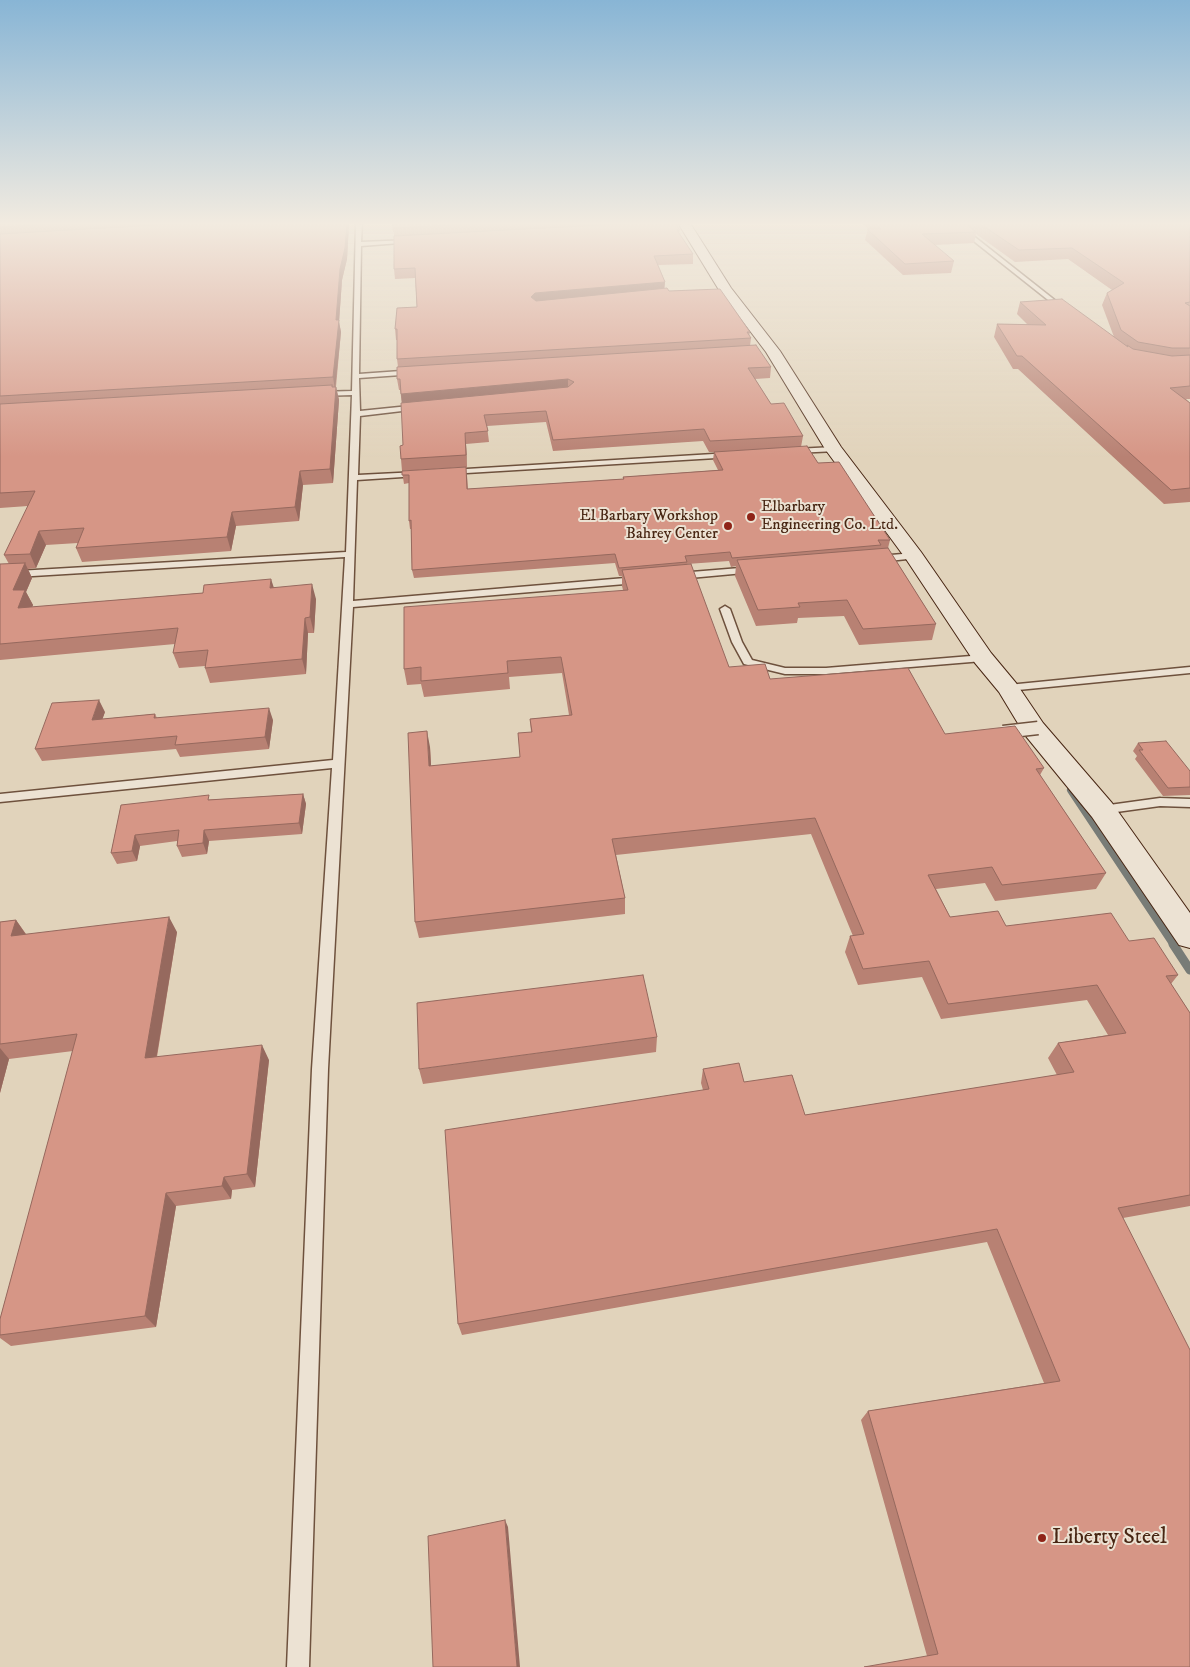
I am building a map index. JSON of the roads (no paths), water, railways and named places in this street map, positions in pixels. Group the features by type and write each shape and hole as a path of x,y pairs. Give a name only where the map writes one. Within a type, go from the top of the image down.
{"street":[{"path":"729,301 768,351 834,449 914,556 983,658 1008,688 1036,729 1102,810 1190,936"}],"lane":[{"path":"298,1667 320,1068 348,604 356,414 357,301"},
{"path":"1053,301 1072,316"},
{"path":"355,376 424,372"},
{"path":"309,395 356,393"},
{"path":"356,414 432,406"},
{"path":"785,452 834,449"},
{"path":"441,473 736,455"},
{"path":"353,478 432,473"},
{"path":"0,575 350,554"},
{"path":"866,560 914,556"},
{"path":"672,577 760,570"},
{"path":"348,604 642,579"},
{"path":"725,609 737,642 748,662 785,671 826,671 983,658"},
{"path":"1008,688 1190,670"},
{"path":"995,733 1036,729"},
{"path":"0,798 339,763"},
{"path":"1102,810 1160,802 1190,803"}],"waterway":[{"path":"1071,790 1174,945"},
{"path":"1173,944 1190,970"}],"place":[{"name":"Elbarbary Engineering Co. Ltd.","path":"751,517"},
{"name":"El Barbary Workshop Bahrey Center","path":"728,526"},
{"name":"Liberty Steel","path":"1042,1538"}]}
